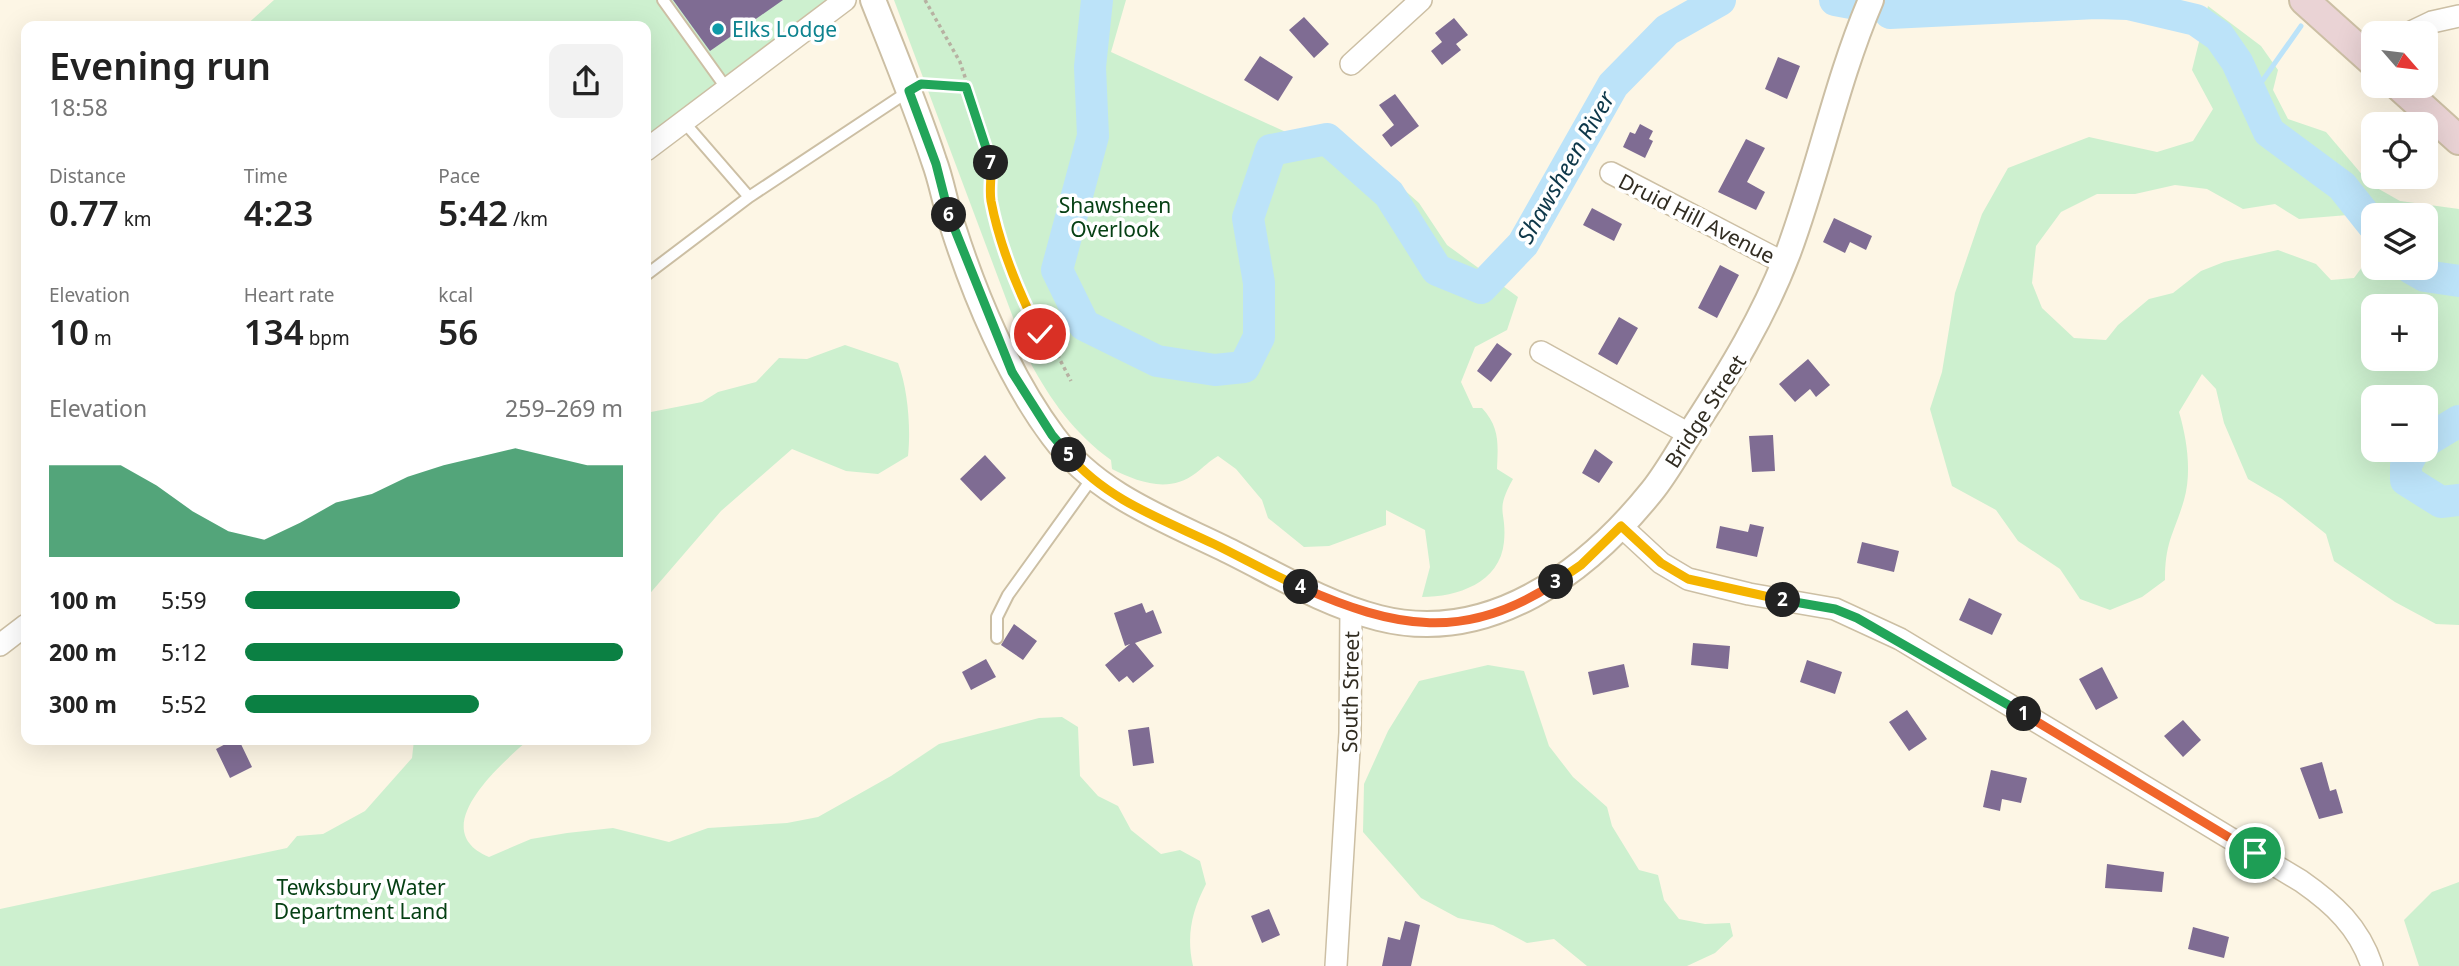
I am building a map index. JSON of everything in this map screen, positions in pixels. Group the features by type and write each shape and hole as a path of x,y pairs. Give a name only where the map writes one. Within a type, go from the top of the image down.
{"main road":[{"path":"2304,0 2361,51"},
{"path":"2414,98 2456,131"}],"street":[{"path":"651,146 845,0"},
{"name":"South Street","path":"873,0 936,164 953,228 1012,372 1052,435 1078,466 1162,521 1351,608 1350,733 1336,966"},
{"name":"Bridge Street","path":"1351,608 1381,618 1428,623 1504,611 1539,593 1581,565 1621,526 1653,489 1746,347 1784,263 1821,153 1846,63 1871,0"},
{"path":"1351,64 1411,3"},
{"path":"2436,21 2459,16"},
{"name":"Druid Hill Avenue","path":"1611,173 1784,263"},
{"path":"1541,352 1689,434"},
{"path":"1621,526 1661,563 1688,579 1835,609 1899,639 2301,881 2343,915 2361,940 2372,966"},
{"path":"0,645 21,629"}],"lane":[{"path":"663,0 727,89"},
{"path":"651,271 749,197 909,91"},
{"path":"684,122 749,197"},
{"path":"997,638 997,617 1008,595 1093,477"}],"path":[{"path":"925,0 952,46 988,146 992,165 991,200 1003,255 1040,334 1056,352 1071,381"},
{"path":"909,91 921,84 966,87"}],"green space":[{"path":"274,0 826,0 730,72 737,81 651,144 651,21 251,21"},
{"name":"Shawsheen Overlook","path":"894,0 1126,0 1111,52 1288,133 1355,146 1419,203 1447,245 1518,297 1507,330 1475,347 1461,382 1473,408 1482,408 1495,429 1497,469 1513,479 1503,505 1504,542 1501,556 1486,577 1462,590 1422,597 1430,567 1425,530 1386,510 1386,525 1329,546 1304,547 1268,518 1262,500 1236,469 1218,456 1196,473 1175,483 1143,482 1112,469 1111,460 1086,439 1064,415 1029,360"},
{"path":"2208,6 2261,46 2278,70 2273,90 2288,119 2326,132 2361,173 2361,189 2379,189 2400,201 2415,203 2361,203 2361,231 2348,215 2299,219 2275,204 2243,209 2207,189 2175,185 2135,194 2097,194 2061,212 2036,246 2032,283 2042,308 2074,338 2106,340 2118,325 2149,299 2173,293 2201,271 2224,262 2278,250 2316,264 2331,280 2354,278 2361,269 2361,280 2438,280 2438,206 2459,209 2459,625 2436,624 2395,602 2334,561 2326,534 2282,499 2248,479 2224,423 2216,389 2202,374 2179,412 2186,444 2188,478 2184,500 2168,547 2165,580 2142,597 2110,610 2080,599 2060,569 2018,541 1996,510 1952,486 1930,409 1942,372 1955,293 1982,214 2008,168 2089,137 2157,152 2193,141 2213,109 2192,70"},
{"path":"845,345 898,363 908,409 908,456 878,474 846,471 792,449 721,511 651,592 651,412 702,402 718,392 756,382 779,358 807,359"},
{"path":"1488,665 1524,671 1549,746 1573,777 1607,807 1612,826 1639,870 1658,875 1664,900 1679,919 1705,924 1730,923 1733,936 1715,953 1687,966 1587,966 1554,939 1527,943 1493,925 1458,918 1421,898 1363,832 1364,784 1388,731 1419,681"},
{"name":"Tewksbury Water Department Land","path":"1062,717 1078,727 1080,776 1098,796 1118,806 1131,830 1161,854 1180,850 1200,861 1206,884 1197,904 1190,934 1193,966 0,966 0,909 287,848 297,836 323,834 365,811 412,758 413,745 523,745 486,781 466,815 464,831 471,845 489,857 531,839 567,833 613,828 669,842 708,828 787,823 818,817 891,776 939,744 1039,718"},
{"path":"2459,882 2459,966 2419,966 2404,920 2432,892"}],"building":[{"name":"Elks Lodge","path":"673,0 783,0 710,51"},
{"path":"1304,17 1329,44 1314,58 1289,30"},
{"path":"1454,18 1468,35 1456,44 1461,50 1442,65 1431,51 1442,42 1435,33"},
{"path":"1260,56 1293,77 1278,101 1244,80"},
{"path":"1778,57 1800,66 1787,99 1765,89"},
{"path":"1395,94 1419,126 1391,147 1382,135 1394,125 1379,105"},
{"path":"1640,124 1653,131 1649,139 1653,141 1645,158 1623,147 1630,132 1635,134"},
{"path":"1746,139 1765,148 1747,182 1765,192 1756,210 1718,192"},
{"path":"1592,208 1622,224 1614,241 1583,225"},
{"path":"1834,218 1872,236 1866,250 1850,242 1845,253 1823,242"},
{"path":"1720,265 1739,275 1717,318 1698,308"},
{"path":"1619,317 1638,328 1617,365 1598,354"},
{"path":"1497,343 1512,354 1491,382 1477,371"},
{"path":"1808,359 1830,385 1816,397 1810,389 1795,402 1779,384"},
{"path":"1773,435 1775,471 1752,472 1749,436"},
{"path":"1595,449 1613,462 1599,483 1582,473"},
{"path":"985,455 1006,478 981,501 960,479"},
{"path":"1750,524 1764,527 1757,557 1716,548 1720,526 1748,532"},
{"path":"1862,542 1899,551 1894,572 1857,563"},
{"path":"1969,598 2002,614 1992,635 1959,620"},
{"path":"1142,603 1146,613 1153,610 1162,633 1135,643 1154,666 1133,683 1127,676 1119,682 1105,665 1130,644 1125,646 1114,613"},
{"path":"1014,624 1037,641 1023,660 1001,645"},
{"path":"1693,643 1730,646 1728,669 1691,665"},
{"path":"986,659 996,677 971,690 962,672"},
{"path":"1807,660 1842,672 1835,694 1800,682"},
{"path":"1624,664 1629,687 1593,695 1588,672"},
{"path":"2102,667 2118,698 2096,710 2079,679"},
{"path":"1907,710 1927,739 1909,751 1889,722"},
{"path":"2183,720 2201,740 2183,757 2164,736"},
{"path":"1149,727 1154,763 1133,766 1128,730"},
{"path":"224,745 241,745 252,767 230,778 216,749"},
{"path":"2322,762 2330,791 2336,789 2343,813 2319,819 2300,768"},
{"path":"1991,770 2027,778 2021,803 2002,799 2000,811 1983,807"},
{"path":"2107,864 2164,872 2162,892 2105,888"},
{"path":"1269,909 1280,935 1262,943 1251,916"},
{"path":"1405,921 1420,925 1411,966 1382,966 1388,937 1400,940"},
{"path":"2193,927 2229,937 2224,958 2188,949"}],"waterway":[{"name":"Shawsheen River","path":"1097,0 1090,67 1093,136 1057,270 1084,325 1157,361 1215,370 1244,367 1259,337 1259,283 1248,218 1271,150 1327,139 1389,194 1437,270 1481,288 1523,244 1613,85 1667,30 1720,0"},
{"name":"Shawsheen River","path":"1835,0 1851,3"},
{"name":"Shawsheen River","path":"1890,13 2096,3 2128,4 2196,20 2219,36 2237,62 2269,132 2342,186 2361,210"},
{"path":"2251,97 2301,26"},
{"name":"Shawsheen River","path":"2438,278 2459,281"},
{"name":"Shawsheen River","path":"2438,434 2459,421"},
{"name":"Shawsheen River","path":"2408,462 2406,480 2441,502 2459,500"}],"place":[{"name":"Elks Lodge","path":"718,29"}],"route":[{"path":"1040,334 998,239 997,219 991,200 992,165 988,146 966,87 921,84 909,91 936,164 953,228 1012,372 1052,435 1078,466 1123,499 1162,521 1341,605 1381,618 1408,623 1471,619 1504,611 1539,593 1581,565 1621,526 1661,563 1688,579 1749,594 1835,609 1878,628 2255,853"}]}
